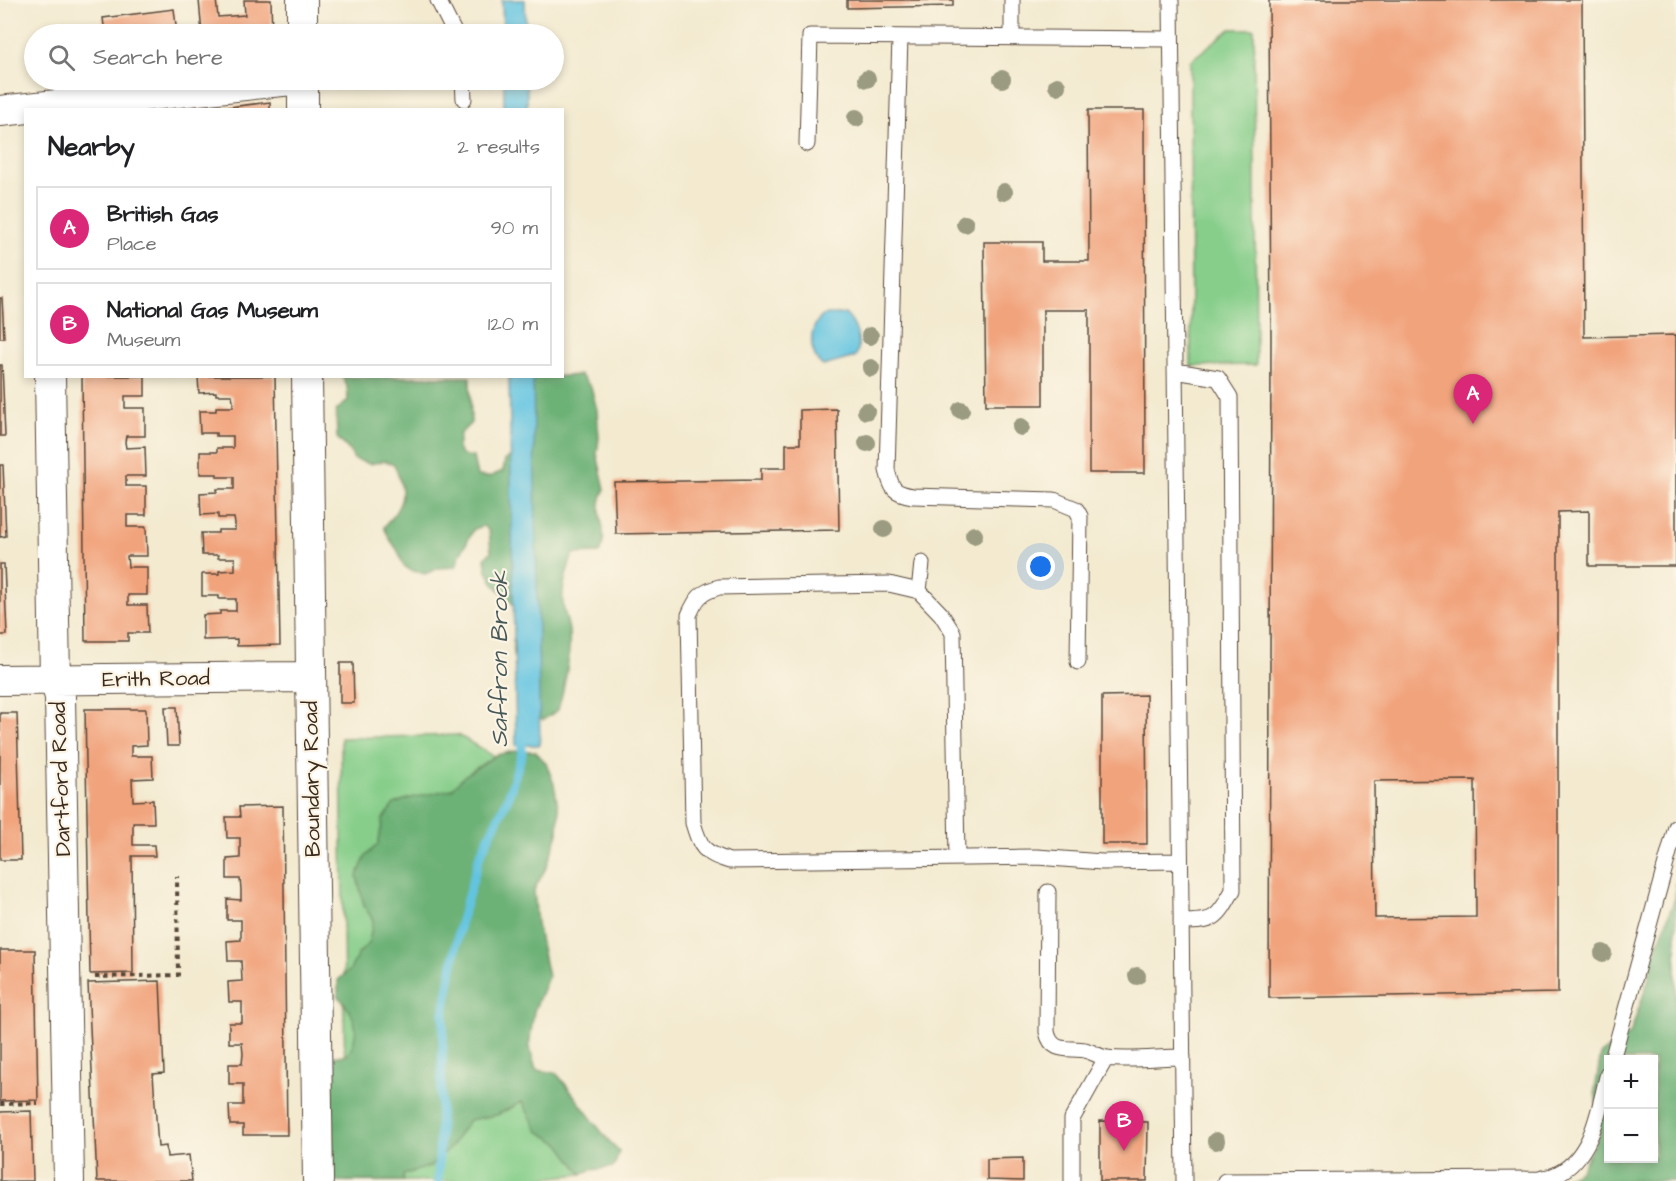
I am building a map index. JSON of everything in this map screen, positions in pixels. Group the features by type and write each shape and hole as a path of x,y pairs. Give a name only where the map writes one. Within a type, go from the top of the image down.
{"street":[{"path":"302,0 302,24"},
{"path":"45,108 204,90"},
{"path":"303,90 303,108"},
{"path":"0,111 24,109"},
{"name":"Dartford Road","path":"50,378 55,680 60,697 69,1181"},
{"name":"Boundary Road","path":"307,378 318,1181"},
{"name":"Erith Road","path":"0,681 311,677"}],"lane":[{"path":"438,0 450,24"},
{"path":"1012,0 1012,38"},
{"path":"1171,0 1184,1181"},
{"path":"807,144 810,36 1171,39"},
{"path":"900,37 887,470 891,487 901,494 913,496 1054,500 1076,509 1080,516 1078,662"},
{"path":"464,90 464,99"},
{"path":"1175,371 1218,378 1230,397 1233,890 1221,911 1205,922 1181,922"},
{"path":"919,591 922,562"},
{"path":"957,857 953,633 941,614 919,591 889,584 719,587 704,592 695,601 689,615 693,823 700,845 713,855 729,861 1037,857 1102,862 1180,861"},
{"path":"1613,1055 1676,827"},
{"path":"1048,892 1047,1032 1049,1041 1064,1049 1083,1050 1106,1058 1183,1057"},
{"path":"1072,1181 1072,1119 1106,1058"},
{"path":"1225,1181 1539,1179 1557,1174 1573,1162 1585,1148 1593,1130 1604,1087"}],"path":[{"path":"66,977 178,975 177,876"}],"green space":[{"path":"1230,29 1254,29 1256,365 1191,366 1190,61"},
{"path":"580,375 591,387 597,410 599,438 597,454 605,489 600,506 603,538 599,553 573,554 569,565 563,598 569,631 567,671 558,710 543,720 530,716 514,655 513,642 517,616 513,604 494,584 487,571 485,558 491,552 489,531 484,526 474,529 456,567 439,568 425,574 410,570 403,565 384,527 397,511 402,497 401,483 394,464 384,461 370,464 354,459 337,438 336,411 348,400 347,386 343,378 470,378 471,423 460,434 458,448 461,455 473,457 477,476 489,477 503,471 505,460 514,454 530,386 535,378 564,378 564,376"},
{"path":"458,735 539,783 508,877 510,1057 582,1174 517,1181 346,1181 341,738"},
{"path":"515,751 535,751 546,763 554,784 559,812 558,833 547,866 534,890 537,924 548,977 534,1011 529,1046 536,1070 556,1073 619,1152 614,1167 591,1170 582,1174 560,1144 538,1131 522,1102 497,1115 469,1120 450,1148 431,1166 403,1175 403,1181 335,1181 331,1172 327,1069 334,1057 348,1054 355,1038 355,1023 349,1009 338,996 338,980 350,970 358,954 369,943 373,920 364,906 357,876 366,856 378,844 383,819 394,804 452,789 464,776 496,755"},
{"path":"1676,882 1676,1181 1560,1181 1580,1171 1600,1133 1595,1091 1601,1054 1630,1034 1675,898"}],"water":[{"path":"502,0 525,0 526,24 503,24"},
{"path":"504,90 527,90 527,108 504,108"},
{"path":"826,314 845,314 849,318 855,329 858,346 855,357 823,366 814,354 812,339 816,324"},
{"path":"509,378 533,378 540,745 516,745"}],"building":[{"path":"199,0 216,0 218,17 245,15 244,0 271,0 272,24 201,24"},
{"path":"847,0 953,0 953,6 847,8"},
{"path":"1269,0 1582,0 1584,337 1676,335 1676,566 1589,566 1589,511 1558,512 1558,993 1269,998 1271,338","holes":["1475,780 1476,917 1375,918 1374,781"]},
{"path":"174,9 176,24 104,24 103,18"},
{"path":"270,102 270,108 222,108"},
{"path":"1088,110 1144,110 1145,473 1089,473 1089,310 1043,310 1043,405 986,405 984,242 1042,242 1042,261 1089,261"},
{"path":"0,298 2,298 4,338 0,338"},
{"path":"0,365 2,365 5,436 0,436"},
{"path":"82,378 145,378 145,396 125,396 125,408 145,408 145,436 126,436 125,442 126,448 145,447 146,476 126,476 126,486 146,486 146,515 127,515 127,527 146,527 147,556 127,556 128,567 147,567 147,595 128,595 128,605 147,605 148,633 128,633 128,641 85,641"},
{"path":"198,378 275,378 280,645 237,646 237,639 203,640 203,615 220,614 220,611 236,611 236,599 202,596 202,574 219,574 219,571 235,570 235,558 202,555 201,533 235,530 235,523 234,518 218,518 218,514 201,515 200,493 217,492 217,489 234,489 234,477 200,474 200,452 217,452 217,448 233,448 233,436 200,433 199,411 216,411 216,407 233,407 232,395 216,395 216,392 199,393"},
{"path":"837,409 839,530 616,534 614,482 761,480 761,468 786,468 786,444 800,444 800,410"},
{"path":"0,465 3,465 6,536 0,537"},
{"path":"0,564 4,564 7,635 0,635"},
{"path":"340,663 353,663 354,703 340,703"},
{"path":"1146,695 1147,844 1102,844 1102,696"},
{"path":"165,707 177,707 179,746 167,746"},
{"path":"85,709 146,709 147,745 131,746 131,756 152,756 153,778 132,779 133,801 153,800 154,823 133,823 133,845 154,845 155,856 132,856 133,973 90,974"},
{"path":"0,713 17,713 21,860 0,860"},
{"path":"283,806 287,1135 243,1135 243,1125 230,1125 229,1105 243,1105 243,1084 229,1084 229,1064 242,1064 243,1054 242,1043 229,1043 229,1023 242,1023 242,1002 229,1002 228,982 242,981 241,961 228,961 227,941 241,940 241,920 227,920 227,899 241,900 240,879 227,879 227,859 240,858 240,838 227,838 226,817 240,817 239,807"},
{"path":"0,950 35,950 38,1100 0,1101"},
{"path":"160,981 164,1073 153,1074 158,1147 166,1146 167,1157 189,1155 192,1181 97,1181 88,983"},
{"path":"31,1111 33,1181 0,1181 0,1112"},
{"path":"1100,1121 1148,1122 1147,1181 1100,1181"},
{"path":"1023,1158 1023,1181 987,1180 987,1159"}],"waterway":[{"name":"Saffron Brook","path":"438,1181 444,1013 460,924 480,855 508,798 522,753 522,735"}],"place":[{"name":"British Gas","path":"1473,424"},
{"name":"National Gas Museum","path":"1124,1151"}]}
